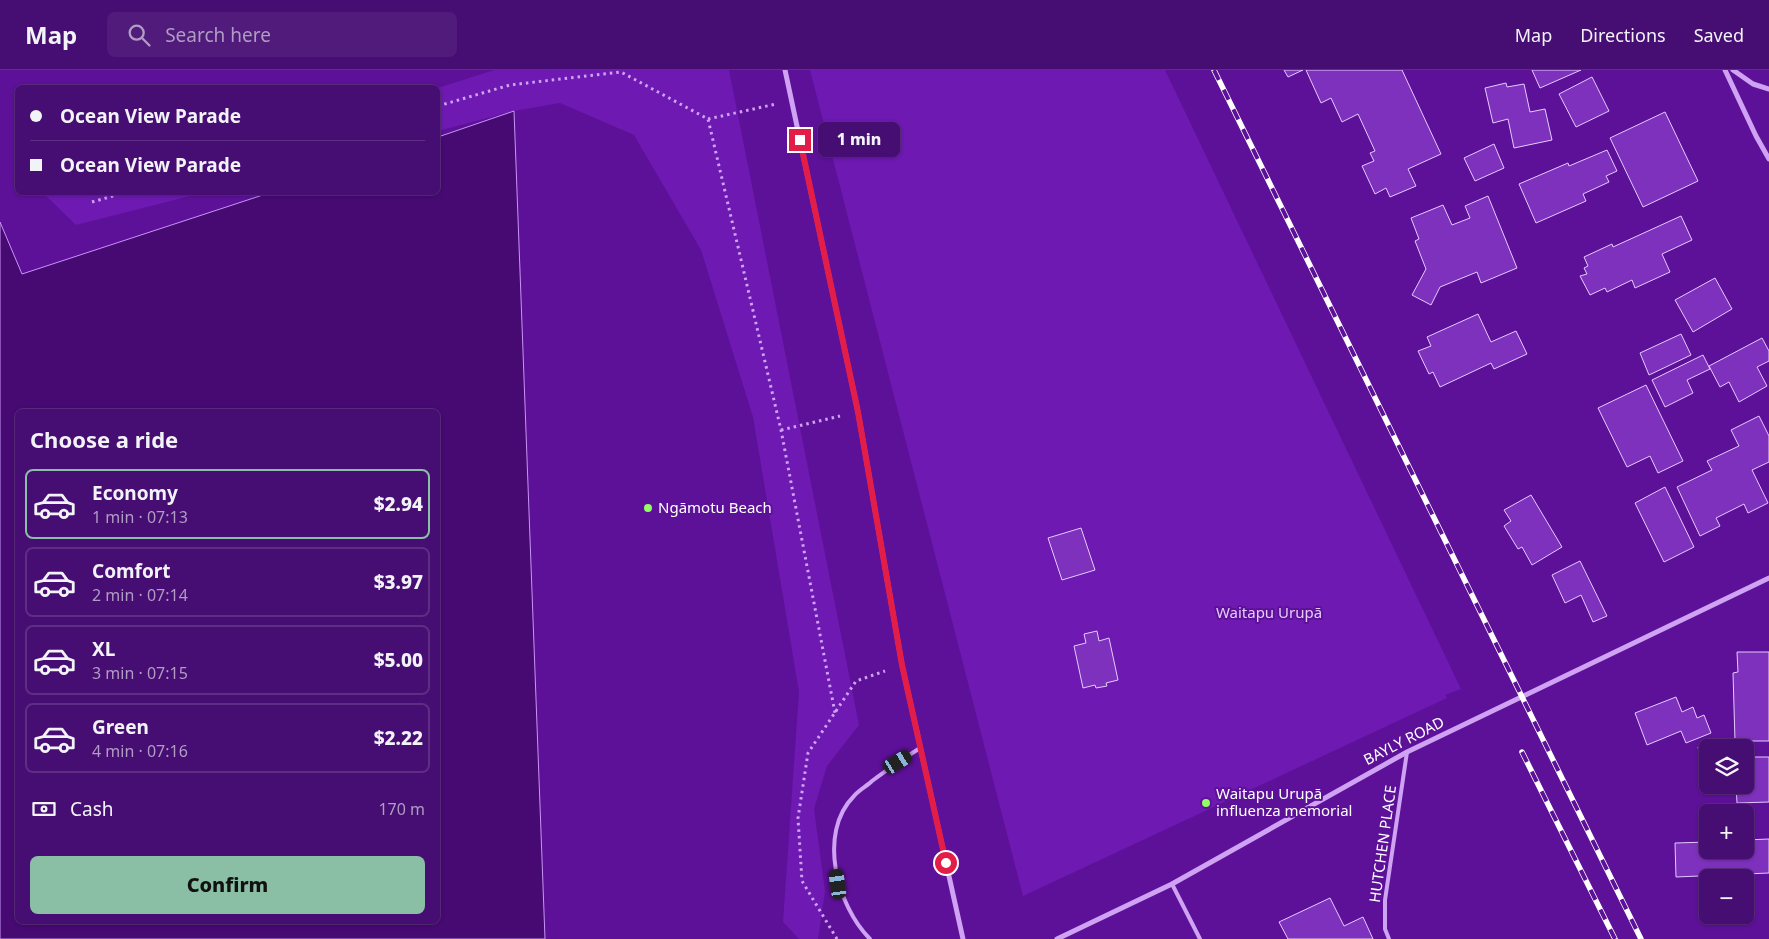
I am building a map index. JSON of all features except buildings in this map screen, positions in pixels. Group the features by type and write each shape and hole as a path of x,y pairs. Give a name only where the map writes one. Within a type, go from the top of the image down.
{"street":[{"path":"785,70 858,412 902,665 964,939"},
{"path":"1725,70 1769,159"},
{"path":"1733,70 1753,84 1769,89"},
{"name":"BAYLY ROAD","path":"1057,939 1172,884 1407,752 1769,578"}],"lane":[{"path":"870,939 858,927 838,884 833,850 839,816 854,796 898,762 920,748"},
{"name":"HUTCHEN PLACE","path":"1389,939 1385,929 1385,900 1407,752"},
{"path":"1172,884 1200,939"}],"path":[{"path":"440,105 510,85 621,72 708,119 791,101"},
{"path":"708,119 781,430 835,713"},
{"path":"92,202 116,195"},
{"path":"781,430 858,412"},
{"path":"837,939 802,881 798,818 808,753 856,681 902,665"}],"green space":[{"path":"494,70 729,70 859,725 827,766 814,809 825,891 818,939 799,939 783,922 799,692 753,417 701,250 634,135 560,103 514,111 440,130 440,87"},
{"name":"Waitapu Urupā","path":"810,70 1165,70 1461,689 1445,695 1447,698 1023,896"},
{"path":"45,195 194,195 76,225"}],"shaded area":[{"path":"514,111 545,939 0,939 0,222 22,274 263,195 440,195 440,136"}],"railway":[{"path":"1214,70 1641,939"},
{"path":"1522,752 1615,939"}],"place":[{"name":"Ngāmotu Beach","path":"648,508"},
{"name":"Waitapu Urupā influenza memorial","path":"1206,803"}],"route":[{"path":"800,140 858,412 902,665 946,863"}]}
